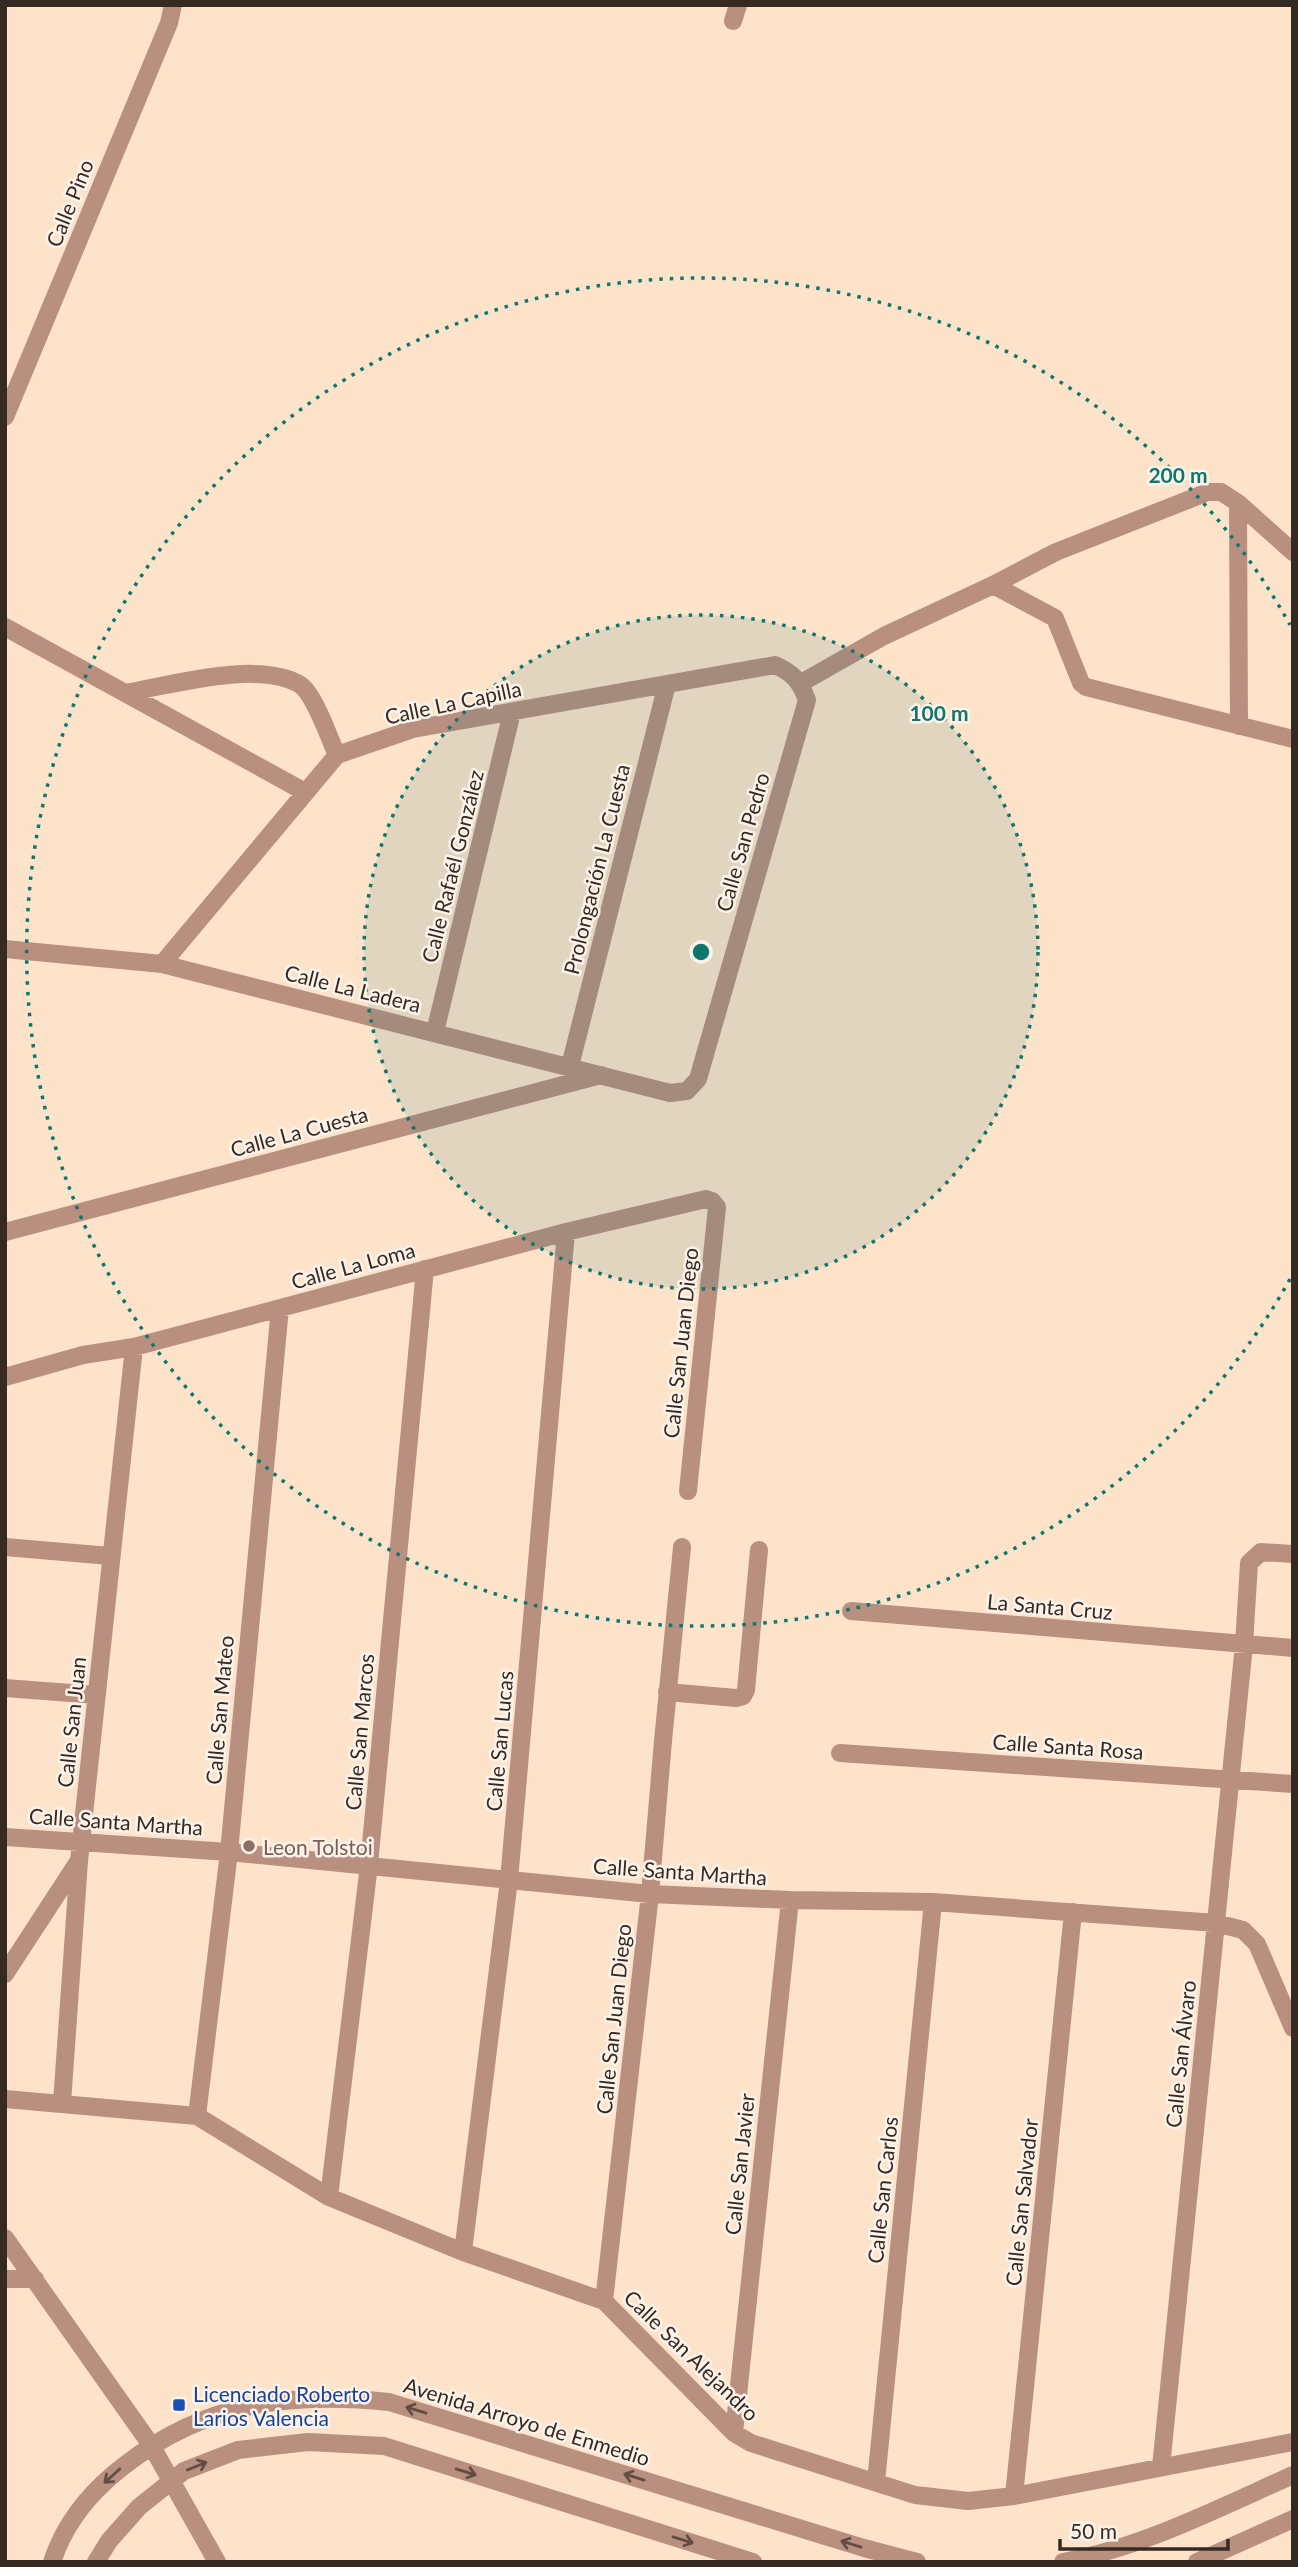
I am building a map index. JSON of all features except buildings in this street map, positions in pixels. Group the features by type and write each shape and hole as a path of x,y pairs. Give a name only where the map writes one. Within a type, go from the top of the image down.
{"street":[{"name":"Calle Pino","path":"5,417 169,23 173,5"},
{"path":"801,683 884,636 1056,552 1208,492 1221,492 1238,503 1293,552"},
{"path":"1238,503 1239,726"},
{"path":"993,585 1055,618 1081,683 1086,687 1293,739"},
{"path":"5,627 304,792"},
{"name":"Calle La Capilla","path":"337,754 413,729 775,665 790,671 801,683"},
{"path":"125,694 242,673 274,676 301,684 311,698 337,754 162,964"},
{"name":"Calle San Pedro","path":"687,1091 698,1079 807,700 801,683"},
{"name":"Prolongación La Cuesta","path":"570,1066 667,684"},
{"name":"Calle Rafaél González","path":"435,1032 512,712"},
{"name":"Calle La Ladera","path":"5,949 162,964 670,1093 687,1091"},
{"name":"Calle La Cuesta","path":"5,1231 604,1075"},
{"name":"Calle La Loma","path":"5,1377 83,1355 134,1347 566,1232 706,1199 712,1201"},
{"name":"Calle San Juan Diego","path":"688,1491 717,1207 712,1201"},
{"name":"Calle San Lucas","path":"463,2252 509,1880 566,1232"},
{"name":"Calle San Marcos","path":"329,2197 369,1865 425,1269"},
{"name":"Calle San Mateo","path":"197,2116 229,1852 280,1308"},
{"name":"Calle San Juan","path":"62,2104 79,1861 134,1347"},
{"path":"5,1547 110,1556"},
{"name":"Calle San Juan Diego","path":"604,2301 650,1894 682,1547"},
{"path":"667,1692 736,1698 743,1696 746,1690 759,1550"},
{"name":"Calle San Álvaro","path":"1161,2467 1250,1563 1261,1552 1293,1554"},
{"name":"La Santa Cruz","path":"851,1611 1293,1648"},
{"path":"5,1688 97,1695"},
{"name":"Calle Santa Rosa","path":"840,1753 1293,1784"},
{"name":"Calle Santa Martha","path":"5,1837 229,1852 650,1894 933,1902 1216,1923 1243,1930 1257,1944 1293,2028"},
{"path":"5,1974 79,1861"},
{"name":"Calle San Javier","path":"734,2433 790,1900"},
{"name":"Calle San Carlos","path":"876,2482 933,1902"},
{"name":"Calle San Salvador","path":"1014,2496 1073,1912"},
{"name":"Calle San Alejandro","path":"5,2099 197,2116 329,2197 463,2252 604,2301 734,2433 751,2443 915,2495 968,2501 1014,2496 1293,2442"},
{"path":"5,2238 151,2445 217,2562"},
{"path":"5,2278 35,2279"},
{"name":"Avenida Arroyo de Enmedio","path":"51,2562 63,2535 79,2510 111,2476 151,2445 191,2423 242,2407 289,2400 339,2397 389,2402 917,2562"},
{"path":"96,2562 109,2541 139,2507 184,2471 238,2449 308,2442 384,2446 753,2562"},
{"path":"1063,2562 1094,2556 1180,2525 1293,2475"},
{"path":"1197,2562 1293,2519"}],"place":[{"name":"Leon Tolstoi","path":"249,1846"},
{"name":"Licenciado Roberto Larios Valencia","path":"179,2405"}]}
